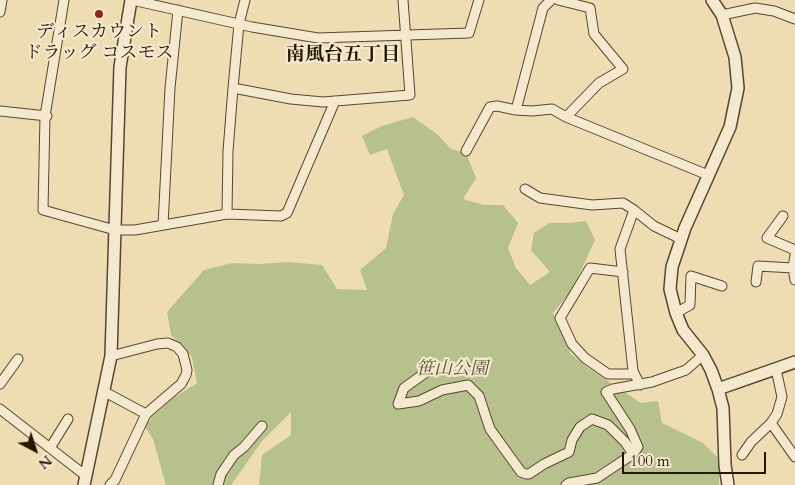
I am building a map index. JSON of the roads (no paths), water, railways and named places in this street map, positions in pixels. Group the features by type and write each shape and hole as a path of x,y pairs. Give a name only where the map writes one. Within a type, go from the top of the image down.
{"street":[{"path":"0,12 2,0"},
{"path":"64,0 46,116 43,210 115,230 135,230 227,214 281,216 287,213 334,101"},
{"path":"85,481 110,356 120,67 132,0 239,24 318,38 470,33 479,0"},
{"path":"227,214 228,151 233,88 239,24 245,0"},
{"path":"233,88 291,99 324,102 410,95 403,0"},
{"path":"516,110 543,8 551,0"},
{"path":"558,0 590,8 594,34 623,69 599,83 566,117"},
{"path":"712,0 722,16 735,57 738,88 730,127 681,239 672,267 670,289 676,313 683,330 703,356 718,389 723,408 725,465 728,485"},
{"path":"722,16 755,8 774,11 795,19"},
{"path":"163,225 170,88 178,10"},
{"path":"466,151 490,107 532,111 552,109 566,117 708,175"},
{"path":"0,111 46,116"},
{"path":"525,189 540,198 592,205 623,204 654,226 681,239"},
{"path":"634,210 620,250 634,374 640,385"},
{"path":"783,216 767,238 795,250"},
{"path":"795,255 792,268 795,280"},
{"path":"756,282 758,266 792,268"},
{"path":"623,272 590,268 560,318 572,344 584,358 608,374 634,374"},
{"path":"676,313 690,305 691,276 722,286"},
{"path":"110,356 168,343 177,347 183,354 187,366 184,378 177,388 146,414 115,480 110,485"},
{"path":"566,485 568,483 597,478 633,454 638,447 627,424 606,392 652,382 686,370 703,356"},
{"path":"0,384 18,359"},
{"path":"718,389 795,362"},
{"path":"432,368 404,388 398,404 418,401 442,390 468,385 479,396 490,429 521,472 529,474 544,464 569,452 572,440 580,427 592,419 608,425 625,442 633,454"},
{"path":"742,455 751,442 772,423 778,414 782,398 776,369"},
{"path":"104,391 146,414"},
{"path":"0,409 50,448 85,481"},
{"path":"50,448 68,419"},
{"path":"772,423 795,457"},
{"path":"218,485 221,474 234,455 244,447 262,426"}],"place":[{"name":"ディスカウント ドラッグ コスモス","path":"99,14"}],"district":[{"name":"南風台五丁目","path":"343,56"}],"park label":[{"name":"笹山公園","path":"452,370"}]}
